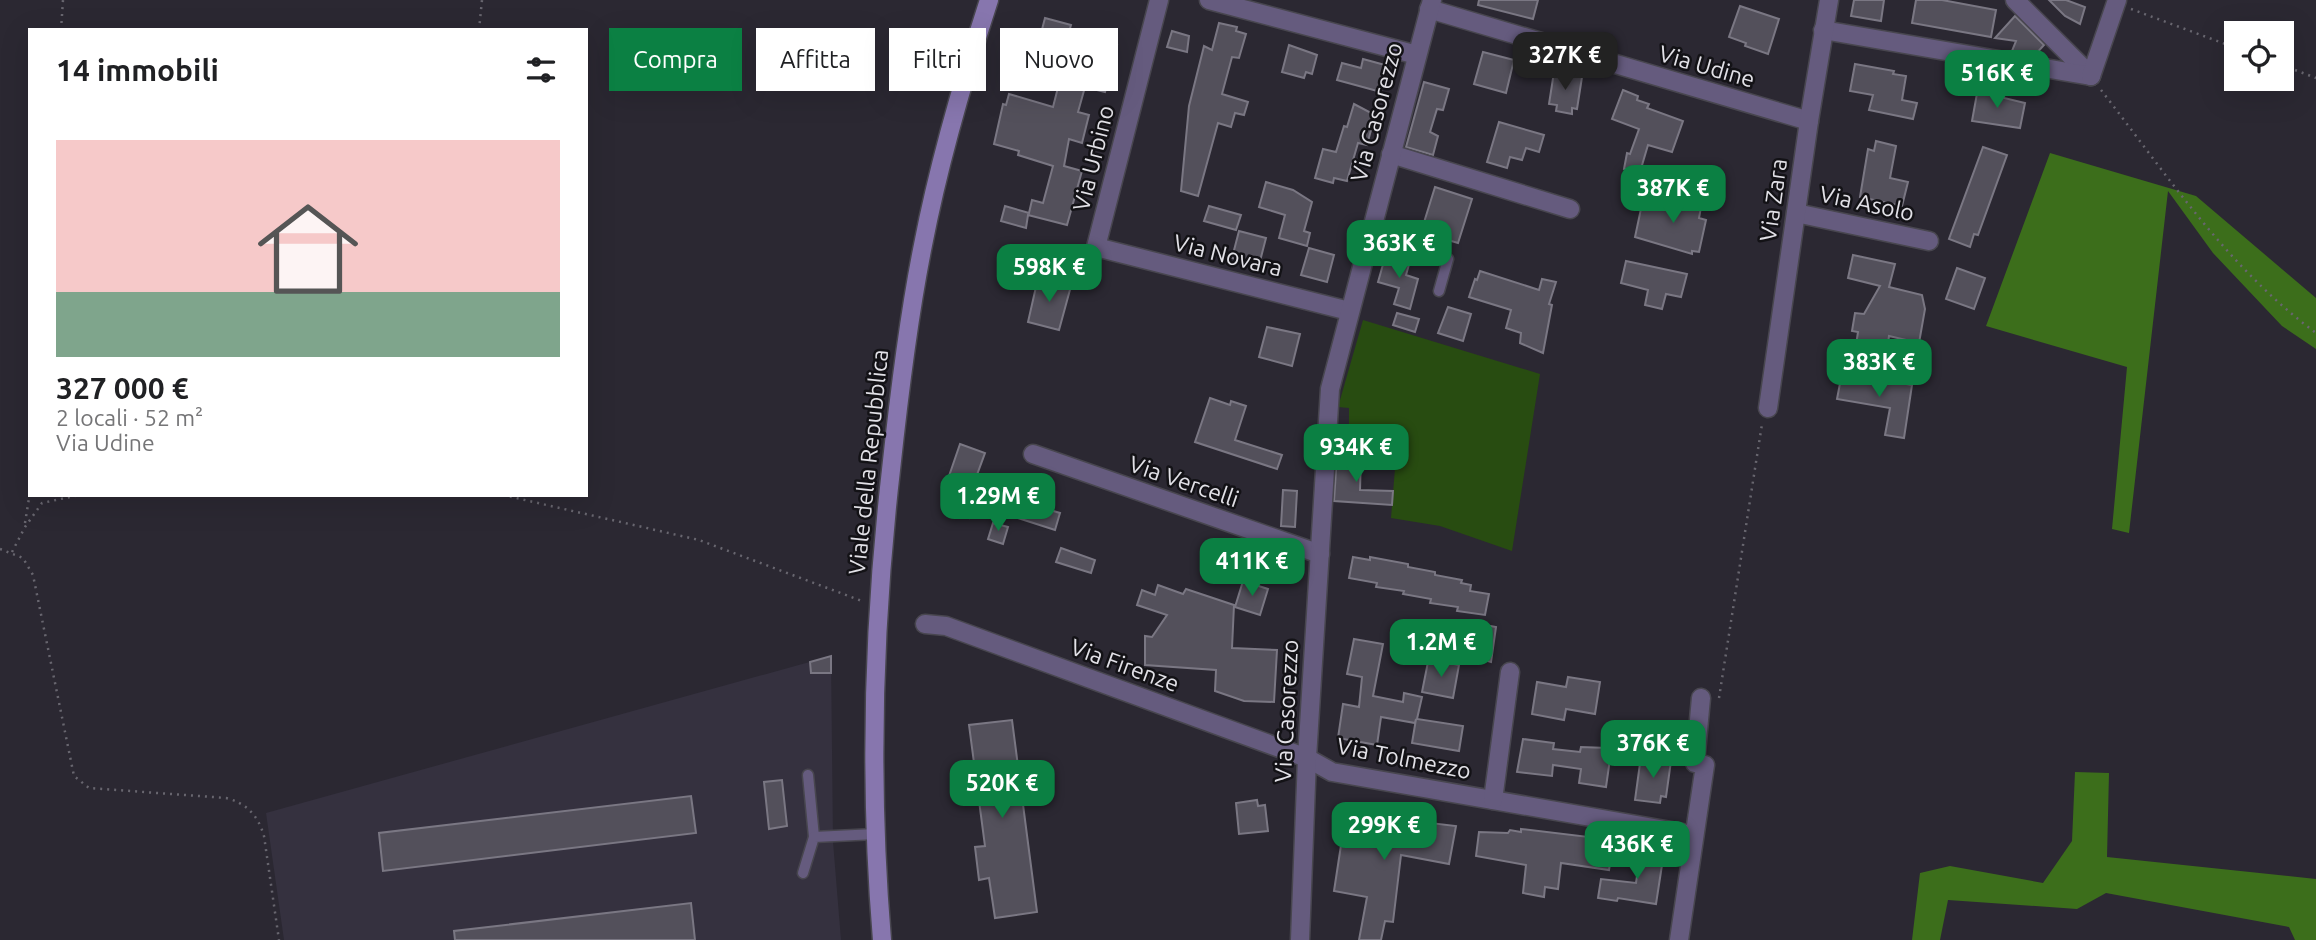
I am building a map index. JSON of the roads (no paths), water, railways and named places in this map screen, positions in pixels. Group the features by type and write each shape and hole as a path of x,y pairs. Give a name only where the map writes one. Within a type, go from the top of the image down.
{"street":[{"name":"Viale della Repubblica","path":"882,940 876,834 878,608 896,418 906,337 922,245 944,152 989,0"},
{"name":"Via Urbino","path":"1096,247 1158,0"},
{"path":"1209,0 1417,55"},
{"name":"Via Zara","path":"1768,408 1822,30 1829,0"},
{"path":"2015,0 2091,76"},
{"path":"2091,76 2117,2"},
{"name":"Via Casorezzo","path":"1300,940 1307,758 1330,389 1431,5"},
{"name":"Via Udine","path":"1431,5 1809,121"},
{"path":"1822,30 2091,76"},
{"path":"1391,154 1570,209"},
{"name":"Via Asolo","path":"1796,213 1929,241"},
{"name":"Via Novara","path":"1096,247 1349,311"},
{"name":"Via Vercelli","path":"1033,454 1320,555"},
{"name":"Via Firenze","path":"925,624 946,626 1307,758"},
{"name":"Via Tolmezzo","path":"1493,800 1510,672"},
{"path":"1679,940 1705,765 1695,763 1701,698"},
{"name":"Via Tolmezzo","path":"1307,758 1332,772 1694,835"}],"lane":[{"path":"1368,237 1448,259 1439,291"},
{"path":"803,873 814,837 808,775"},
{"path":"814,837 876,834"}]}
